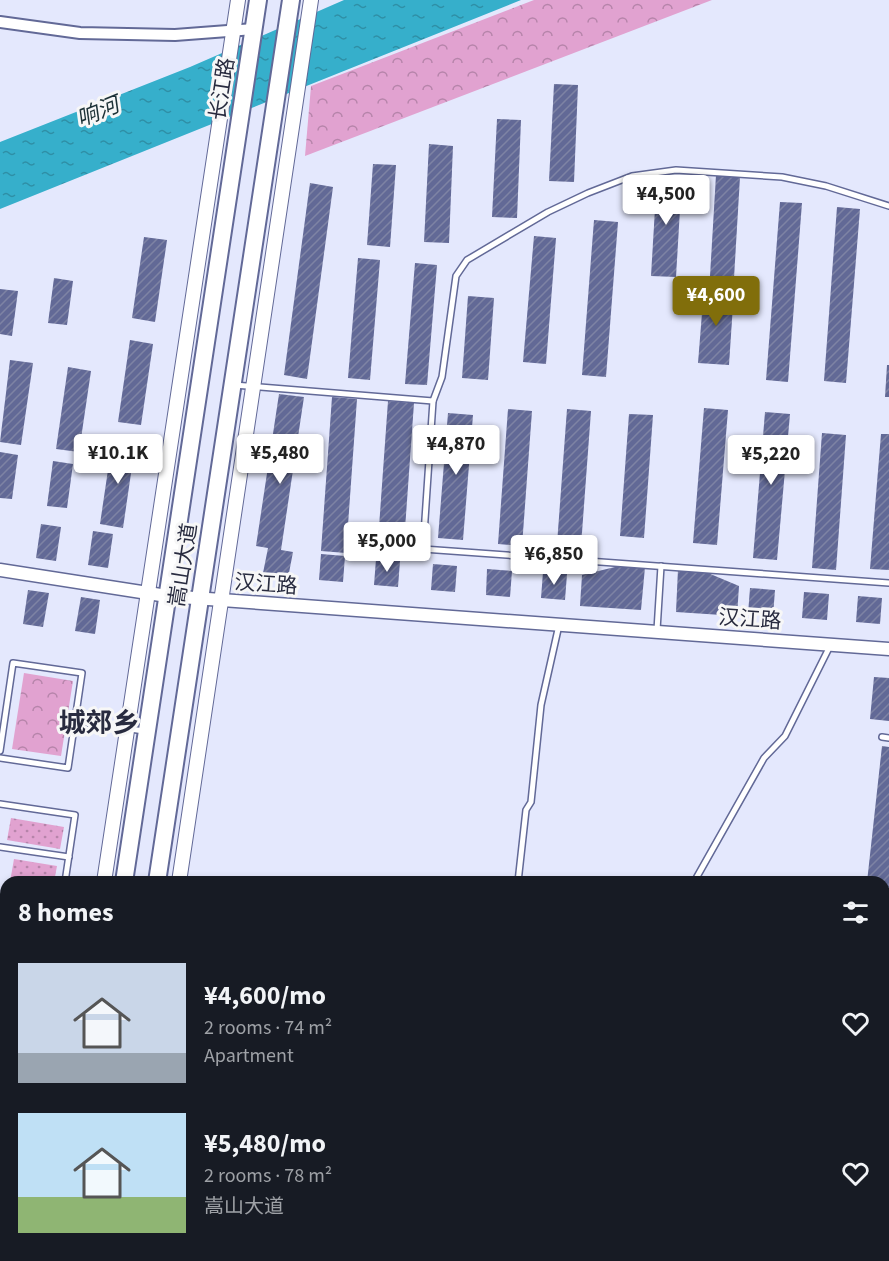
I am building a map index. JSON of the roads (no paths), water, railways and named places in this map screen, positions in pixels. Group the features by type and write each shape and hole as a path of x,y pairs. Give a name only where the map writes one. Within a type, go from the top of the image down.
{"main road":[{"path":"105,876 238,0"},
{"path":"254,29 258,0"},
{"name":"嵩山大道","path":"158,876 291,0"},
{"path":"180,876 311,0"},
{"name":"长江路","path":"234,156 254,29"},
{"name":"嵩山大道","path":"125,876 234,156"}],"street":[{"path":"0,22 80,33 175,36 254,29"},
{"name":"汉江路","path":"0,570 149,594 221,601 889,649"}],"lane":[{"path":"889,206 826,186 782,177 676,170 632,176 588,193 548,212 467,260 456,276 442,377 433,401 423,549 889,583"},
{"path":"233,385 433,401"},
{"path":"657,632 662,566"},
{"path":"519,876 526,810 531,802 542,696 559,625"},
{"path":"697,876 764,758 786,736 831,645"},
{"path":"0,751 14,663 82,673 68,768 0,758"},
{"path":"75,721 147,731"},
{"path":"0,804 75,815 66,876"},
{"path":"0,847 69,857"}],"water":[{"name":"响河","path":"344,0 521,0 0,209 0,142 190,67"}],"district":[{"name":"城郊乡","path":"99,723"}]}
